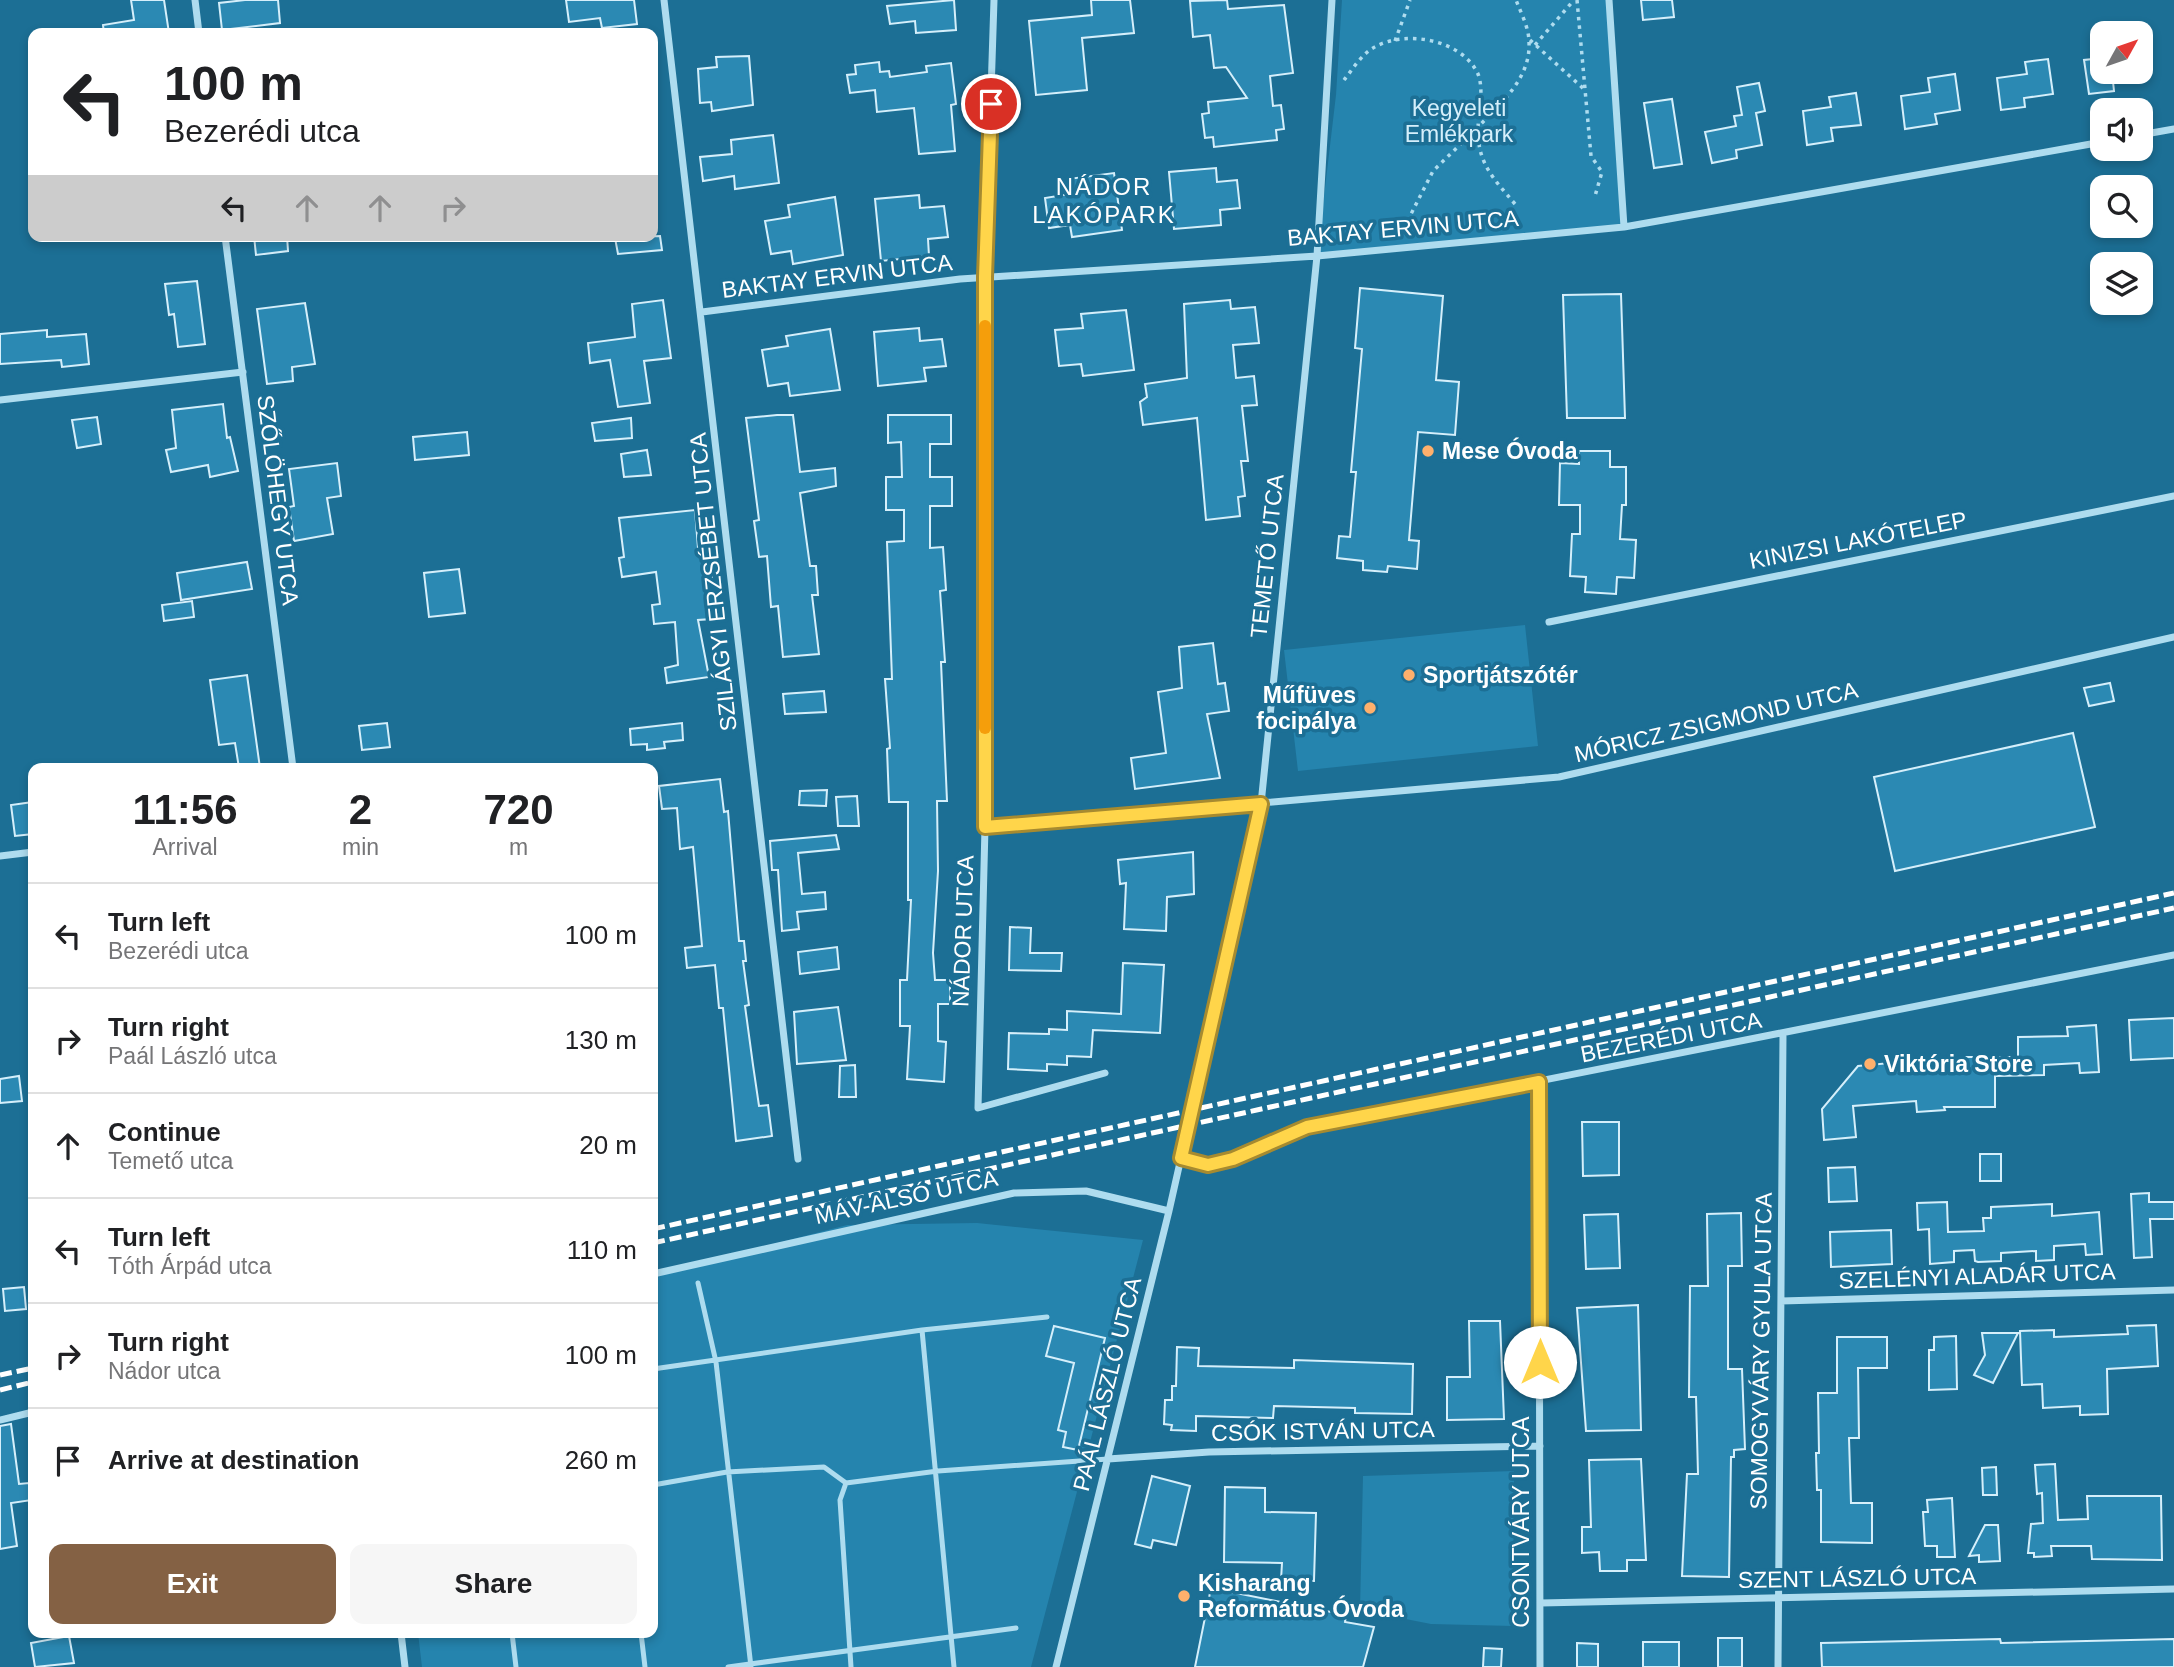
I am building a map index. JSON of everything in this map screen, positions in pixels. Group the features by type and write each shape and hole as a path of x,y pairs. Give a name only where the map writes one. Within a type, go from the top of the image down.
{"street":[{"path":"195,0 198,28"},
{"name":"SZILÁGYI ERZSÉBET UTCA","path":"664,0 798,1159"},
{"name":"NÁDOR UTCA","path":"994,0 985,277 985,827 978,1108 1105,1073"},
{"name":"TEMETŐ UTCA","path":"1190,1109 1261,804 1317,256 1332,0"},
{"path":"1609,0 1624,227"},
{"path":"2153,133 2174,129"},
{"name":"BAKTAY ERVIN UTCA","path":"702,312 985,277 1317,256 1624,227 2090,144"},
{"name":"SZŐLÖHEGY UTCA","path":"226,242 292,763"},
{"path":"0,400 243,372"},
{"name":"KINIZSI LAKÓTELEP","path":"1549,622 2174,496"},
{"name":"MÓRICZ ZSIGMOND UTCA","path":"985,827 1559,777 2174,637"},
{"path":"0,856 28,853"},
{"name":"BEZERÉDI UTCA","path":"1181,1158 1208,1165 1233,1159 1307,1127 1783,1035 2174,955"},
{"name":"SOMOGYVÁRY GYULA UTCA","path":"1777,1667 1783,1035"},
{"name":"CSONTVÁRY UTCA","path":"1539,1082 1540,1667"},
{"name":"PAÁL LÁSZLÓ UTCA","path":"1056,1667 1170,1211 1190,1109"},
{"name":"MÁV-ALSÓ UTCA","path":"658,1273 1014,1194 1086,1191 1170,1211"},
{"name":"SZELÉNYI ALADÁR UTCA","path":"1781,1301 2174,1290"},
{"path":"0,1420 28,1413"},
{"name":"CSÓK ISTVÁN UTCA","path":"1108,1459 1209,1452 1540,1446"},
{"name":"SZENT LÁSZLÓ UTCA","path":"1541,1603 2174,1589"},
{"path":"402,1638 405,1667"}],"lane":[{"path":"698,1283 716,1362 726,1472 750,1666"},
{"path":"658,1368 922,1330 1047,1317"},
{"path":"922,1330 938,1471 954,1667"},
{"path":"658,1484 726,1472 824,1467 846,1483 938,1471 1108,1459"},
{"path":"846,1483 840,1500 850,1667"},
{"path":"728,1667 1016,1628"},
{"path":"513,1638 516,1667"},
{"path":"642,1638 645,1667"}],"path":[{"path":"1395,41 1410,0"},
{"path":"1410,216 1433,171 1507,96 1527,67 1530,40 1516,0"},
{"path":"1535,45 1575,0"},
{"path":"1575,0 1591,156 1602,172 1595,196"},
{"path":"1344,80 1373,48 1395,41 1429,40 1453,47 1478,74 1480,98 1477,149 1488,171 1515,204"},
{"path":"1530,40 1585,90"}],"green space":[{"name":"Kegyeleti Emlékpark","path":"1342,0 1609,0 1624,227 1317,256 1336,95"},
{"name":"Sportjátszótér","path":"1525,625 1538,746 1298,771 1284,650"},
{"path":"977,1223 1143,1240 1031,1667 422,1667 419,1638 658,1638 658,1274 847,1225"},
{"path":"1514,1471 1513,1626 1431,1624 1360,1610 1363,1476"}],"building":[{"path":"131,0 164,0 168,28 103,28 103,25 134,20"},
{"path":"278,0 280,23 222,28 219,3"},
{"path":"566,0 634,0 637,24 602,28 600,18 569,22"},
{"path":"954,0 956,30 916,33 915,21 890,24 887,6"},
{"path":"1091,0 1130,0 1134,33 1082,38 1087,90 1036,95 1029,21 1092,15"},
{"path":"1227,0 1228,9 1284,5 1293,73 1270,76 1273,106 1281,105 1284,129 1276,130 1277,140 1214,147 1213,137 1205,138 1202,114 1209,113 1208,102 1247,98 1226,67 1214,68 1210,35 1193,37 1190,1"},
{"path":"1641,0 1672,0 1674,17 1643,20"},
{"path":"749,56 753,105 712,111 711,102 700,103 698,69 717,67 716,57"},
{"path":"2048,59 2053,94 2024,98 2025,107 2001,110 1997,78 2027,74 2025,62"},
{"path":"2090,59 2090,84 2113,84 2114,91 2089,94 2084,60"},
{"path":"879,62 880,72 889,71 890,77 927,72 926,66 951,63 956,104 951,105 955,151 919,154 914,108 877,112 875,90 850,93 847,75 856,74 855,65"},
{"path":"1955,74 1960,110 1935,114 1937,124 1905,129 1901,96 1930,92 1928,78"},
{"path":"1759,83 1765,111 1756,113 1762,145 1736,150 1737,158 1712,163 1705,132 1736,126 1734,116 1742,115 1737,87"},
{"path":"1856,93 1861,125 1831,128 1833,141 1807,145 1803,111 1831,107 1829,97"},
{"path":"1672,99 1682,164 1654,168 1644,103"},
{"path":"773,135 779,183 735,189 734,176 703,181 700,157 732,154 731,140"},
{"path":"1216,168 1217,182 1237,180 1240,208 1220,210 1221,225 1174,229 1169,172"},
{"path":"1114,173 1122,230 1072,237 1070,225 1049,228 1045,198 1070,194 1068,179"},
{"path":"919,195 920,208 944,206 948,237 928,239 929,256 881,261 875,199"},
{"path":"835,197 843,255 793,264 791,251 771,254 765,221 790,217 788,205"},
{"path":"658,236 662,250 618,254 616,242 658,242"},
{"path":"255,242 287,242 288,251 256,255"},
{"path":"197,281 205,344 178,347 174,314 169,315 165,284"},
{"path":"1360,288 1443,296 1436,380 1459,382 1455,435 1418,432 1409,540 1419,541 1417,569 1388,566 1387,572 1363,570 1363,561 1337,558 1339,536 1350,537 1356,472 1351,472 1362,349 1355,348"},
{"path":"1621,294 1625,418 1567,418 1563,295"},
{"path":"663,300 671,358 644,361 650,403 618,407 610,360 590,363 588,343 635,337 632,304"},
{"path":"1230,300 1231,309 1255,307 1259,343 1233,345 1236,378 1254,376 1257,405 1242,406 1248,461 1241,461 1245,496 1238,497 1240,516 1206,520 1197,418 1143,425 1140,402 1147,397 1145,384 1187,378 1184,304"},
{"path":"305,303 315,364 292,367 293,381 267,384 257,309"},
{"path":"1126,310 1134,370 1083,376 1081,364 1059,366 1055,330 1083,328 1081,314"},
{"path":"919,328 920,341 942,339 946,366 924,368 926,381 878,386 874,332"},
{"path":"830,329 840,390 790,396 788,383 768,386 762,350 788,346 786,336"},
{"path":"47,330 47,337 86,334 89,364 62,367 61,360 0,364 0,334"},
{"path":"223,404 227,438 230,437 238,471 210,477 208,465 171,472 166,450 176,448 172,410"},
{"path":"793,415 800,472 835,468 836,486 800,493 810,566 816,566 818,595 812,595 819,654 783,657 778,606 771,607 767,556 759,557 754,521 759,520 746,418"},
{"path":"888,415 951,415 951,444 930,444 930,477 952,477 952,506 930,506 930,548 943,547 946,590 940,591 945,662 941,662 947,801 937,801 938,871 933,953 935,980 950,980 950,1004 938,1004 938,1041 946,1042 944,1082 907,1079 910,1026 900,1026 900,980 907,980 911,900 908,900 908,802 889,802 887,749 890,748 885,679 892,679 887,542 904,541 904,510 886,510 886,477 902,477 901,442 888,443"},
{"path":"97,417 101,444 77,448 72,420"},
{"path":"631,418 632,438 595,441 592,423"},
{"path":"467,432 469,455 415,460 413,437"},
{"path":"647,450 651,475 624,477 621,454"},
{"path":"1579,451 1610,451 1610,467 1626,467 1626,505 1622,505 1620,539 1636,540 1634,578 1617,577 1616,594 1585,592 1586,577 1570,576 1572,534 1580,534 1580,505 1559,505 1560,463 1579,464"},
{"path":"337,463 341,496 327,498 333,534 294,541 289,507 294,506 289,469"},
{"path":"695,510 698,548 708,546 712,579 705,580 712,619 698,620 709,677 667,683 665,668 678,665 675,622 654,624 652,605 660,604 656,572 622,577 619,558 624,557 619,518"},
{"path":"247,562 252,589 181,600 177,573"},
{"path":"459,569 465,613 429,617 424,573"},
{"path":"192,601 194,617 164,621 162,605"},
{"path":"1213,643 1218,684 1225,683 1229,711 1207,714 1220,778 1135,789 1131,758 1166,753 1158,692 1182,688 1179,647"},
{"path":"247,675 259,763 238,763 235,743 219,745 210,680"},
{"path":"2110,683 2114,701 2089,706 2084,688"},
{"path":"824,691 826,712 785,714 783,694"},
{"path":"387,723 390,747 362,750 359,726"},
{"path":"682,723 683,740 664,742 665,748 647,750 647,744 631,745 630,729"},
{"path":"2073,733 2095,827 1895,871 1874,777"},
{"path":"720,779 724,812 728,811 739,941 744,941 746,961 743,961 749,1005 745,1006 753,1065 759,1106 768,1105 772,1136 736,1141 723,1008 719,1008 715,965 687,968 685,948 702,946 693,847 680,849 677,808 662,809 659,786"},
{"path":"827,790 826,806 799,805 800,791"},
{"path":"857,796 859,826 838,826 836,797"},
{"path":"28,803 28,835 15,836 11,805"},
{"path":"836,835 839,849 798,853 802,894 825,892 826,909 797,912 799,929 782,931 778,870 772,870 770,841"},
{"path":"1193,852 1194,894 1167,897 1166,931 1124,929 1126,883 1120,884 1118,860"},
{"path":"1010,927 1031,928 1030,953 1062,953 1061,971 1009,970"},
{"path":"837,947 839,969 800,974 798,952"},
{"path":"1123,963 1164,965 1160,1033 1093,1030 1091,1057 1067,1056 1067,1065 1047,1064 1047,1071 1008,1069 1009,1033 1049,1034 1049,1029 1067,1030 1067,1011 1121,1014"},
{"path":"838,1007 846,1060 797,1064 794,1012"},
{"path":"2174,1018 2174,1058 2131,1060 2129,1020"},
{"path":"2096,1025 2099,1072 2080,1073 2079,1063 2044,1065 2044,1075 1995,1076 1995,1107 1944,1107 1945,1110 1917,1112 1916,1101 1853,1106 1856,1137 1824,1140 1822,1109 1858,1066 1890,1063 1891,1072 1963,1067 1963,1057 2018,1057 2018,1037 2068,1036 2067,1027"},
{"path":"855,1065 856,1097 839,1097 840,1066"},
{"path":"19,1076 22,1101 0,1103 0,1079"},
{"path":"1582,1122 1619,1122 1619,1175 1583,1176"},
{"path":"1980,1154 2001,1154 2001,1181 1980,1181"},
{"path":"1855,1167 1857,1201 1829,1202 1828,1168"},
{"path":"2149,1193 2149,1202 2174,1202 2174,1219 2150,1219 2152,1257 2134,1258 2131,1194"},
{"path":"1947,1202 1948,1232 1984,1231 1983,1218 1991,1218 1991,1207 2052,1204 2052,1216 2099,1212 2102,1254 2086,1255 2085,1244 2054,1246 2054,1260 2036,1261 2036,1251 2001,1253 2001,1261 1978,1262 1975,1261 1974,1250 1954,1251 1954,1262 1930,1264 1929,1229 1918,1230 1917,1203"},
{"path":"1741,1213 1742,1266 1728,1266 1728,1369 1742,1369 1745,1449 1734,1450 1734,1457 1731,1457 1729,1577 1682,1576 1687,1474 1698,1474 1696,1397 1689,1397 1690,1286 1708,1286 1707,1214"},
{"path":"1618,1214 1620,1268 1586,1269 1584,1215"},
{"path":"1891,1230 1892,1264 1831,1267 1830,1232"},
{"path":"24,1287 26,1309 5,1311 3,1289"},
{"path":"1638,1305 1641,1430 1586,1431 1577,1308"},
{"path":"1469,1321 1500,1321 1504,1419 1447,1420 1447,1377 1470,1377"},
{"path":"2156,1325 2158,1366 2107,1369 2108,1414 2080,1415 2080,1406 2043,1408 2042,1384 2022,1385 2020,1331 2054,1330 2054,1337 2128,1334 2127,1326"},
{"path":"1054,1326 1105,1338 1078,1450 1063,1447 1066,1432 1058,1430 1074,1363 1046,1356"},
{"path":"1982,1333 2018,1333 1993,1383 1974,1375 1985,1355"},
{"path":"1956,1336 1957,1389 1929,1390 1929,1350 1934,1350 1934,1337"},
{"path":"1837,1337 1887,1337 1887,1368 1858,1368 1859,1438 1849,1438 1851,1503 1872,1503 1872,1543 1821,1542 1821,1490 1817,1490 1816,1453 1819,1453 1818,1393 1837,1393"},
{"path":"1177,1347 1199,1348 1198,1366 1294,1368 1294,1360 1413,1364 1412,1414 1355,1413 1355,1408 1274,1406 1273,1418 1196,1416 1196,1431 1171,1430 1172,1425 1164,1424 1165,1400 1172,1400 1172,1386 1176,1386"},
{"path":"11,1424 19,1484 28,1483 28,1501 11,1503 17,1546 0,1549 0,1426"},
{"path":"1641,1459 1646,1560 1627,1560 1627,1571 1600,1571 1599,1552 1582,1553 1582,1527 1591,1527 1589,1460"},
{"path":"2055,1464 2058,1520 2088,1519 2087,1496 2161,1496 2162,1560 2092,1559 2091,1546 2051,1546 2052,1556 2034,1557 2034,1553 2028,1553 2031,1524 2043,1523 2042,1493 2037,1494 2035,1465"},
{"path":"1996,1467 1997,1495 1983,1495 1982,1468"},
{"path":"1152,1476 1190,1486 1176,1545 1153,1540 1151,1548 1135,1544"},
{"path":"1225,1487 1265,1488 1265,1512 1316,1513 1314,1581 1281,1580 1282,1563 1224,1562"},
{"path":"1952,1498 1955,1557 1937,1557 1937,1546 1925,1546 1923,1512 1928,1512 1927,1500"},
{"path":"1985,1525 1998,1525 2000,1561 1979,1562 1979,1555 1969,1556"},
{"path":"1211,1588 1346,1615 1345,1622 1374,1627 1363,1667 1195,1667"},
{"path":"69,1638 74,1663 35,1667 31,1643"},
{"path":"1718,1638 1742,1638 1742,1667 1718,1667"},
{"path":"2000,1639 2001,1643 2174,1639 2174,1667 1822,1667 1821,1643"},
{"path":"1643,1642 1679,1642 1679,1667 1643,1667"},
{"path":"1577,1643 1598,1644 1598,1667 1577,1667"},
{"path":"1484,1648 1502,1649 1501,1667 1483,1667"}],"railway":[{"path":"658,1228 2174,893"},
{"path":"658,1242 2174,908"},
{"path":"0,1375 28,1369"},
{"path":"0,1390 28,1383"}],"slow traffic":[{"path":"985,326 985,728"}],"place":[{"name":"Mese Óvoda","path":"1428,451"},
{"name":"Sportjátszótér","path":"1409,675"},
{"name":"Műfüves focipálya","path":"1370,708"},
{"name":"Viktória Store","path":"1870,1064"},
{"name":"Kisharang Református Óvoda","path":"1184,1596"}],"district":[{"name":"NÁDOR LAKÓPARK","path":"1104,200"}],"route":[{"path":"991,104 985,277 985,827 1261,804 1181,1158 1208,1165 1233,1159 1307,1127 1539,1082 1540,1362"}]}
